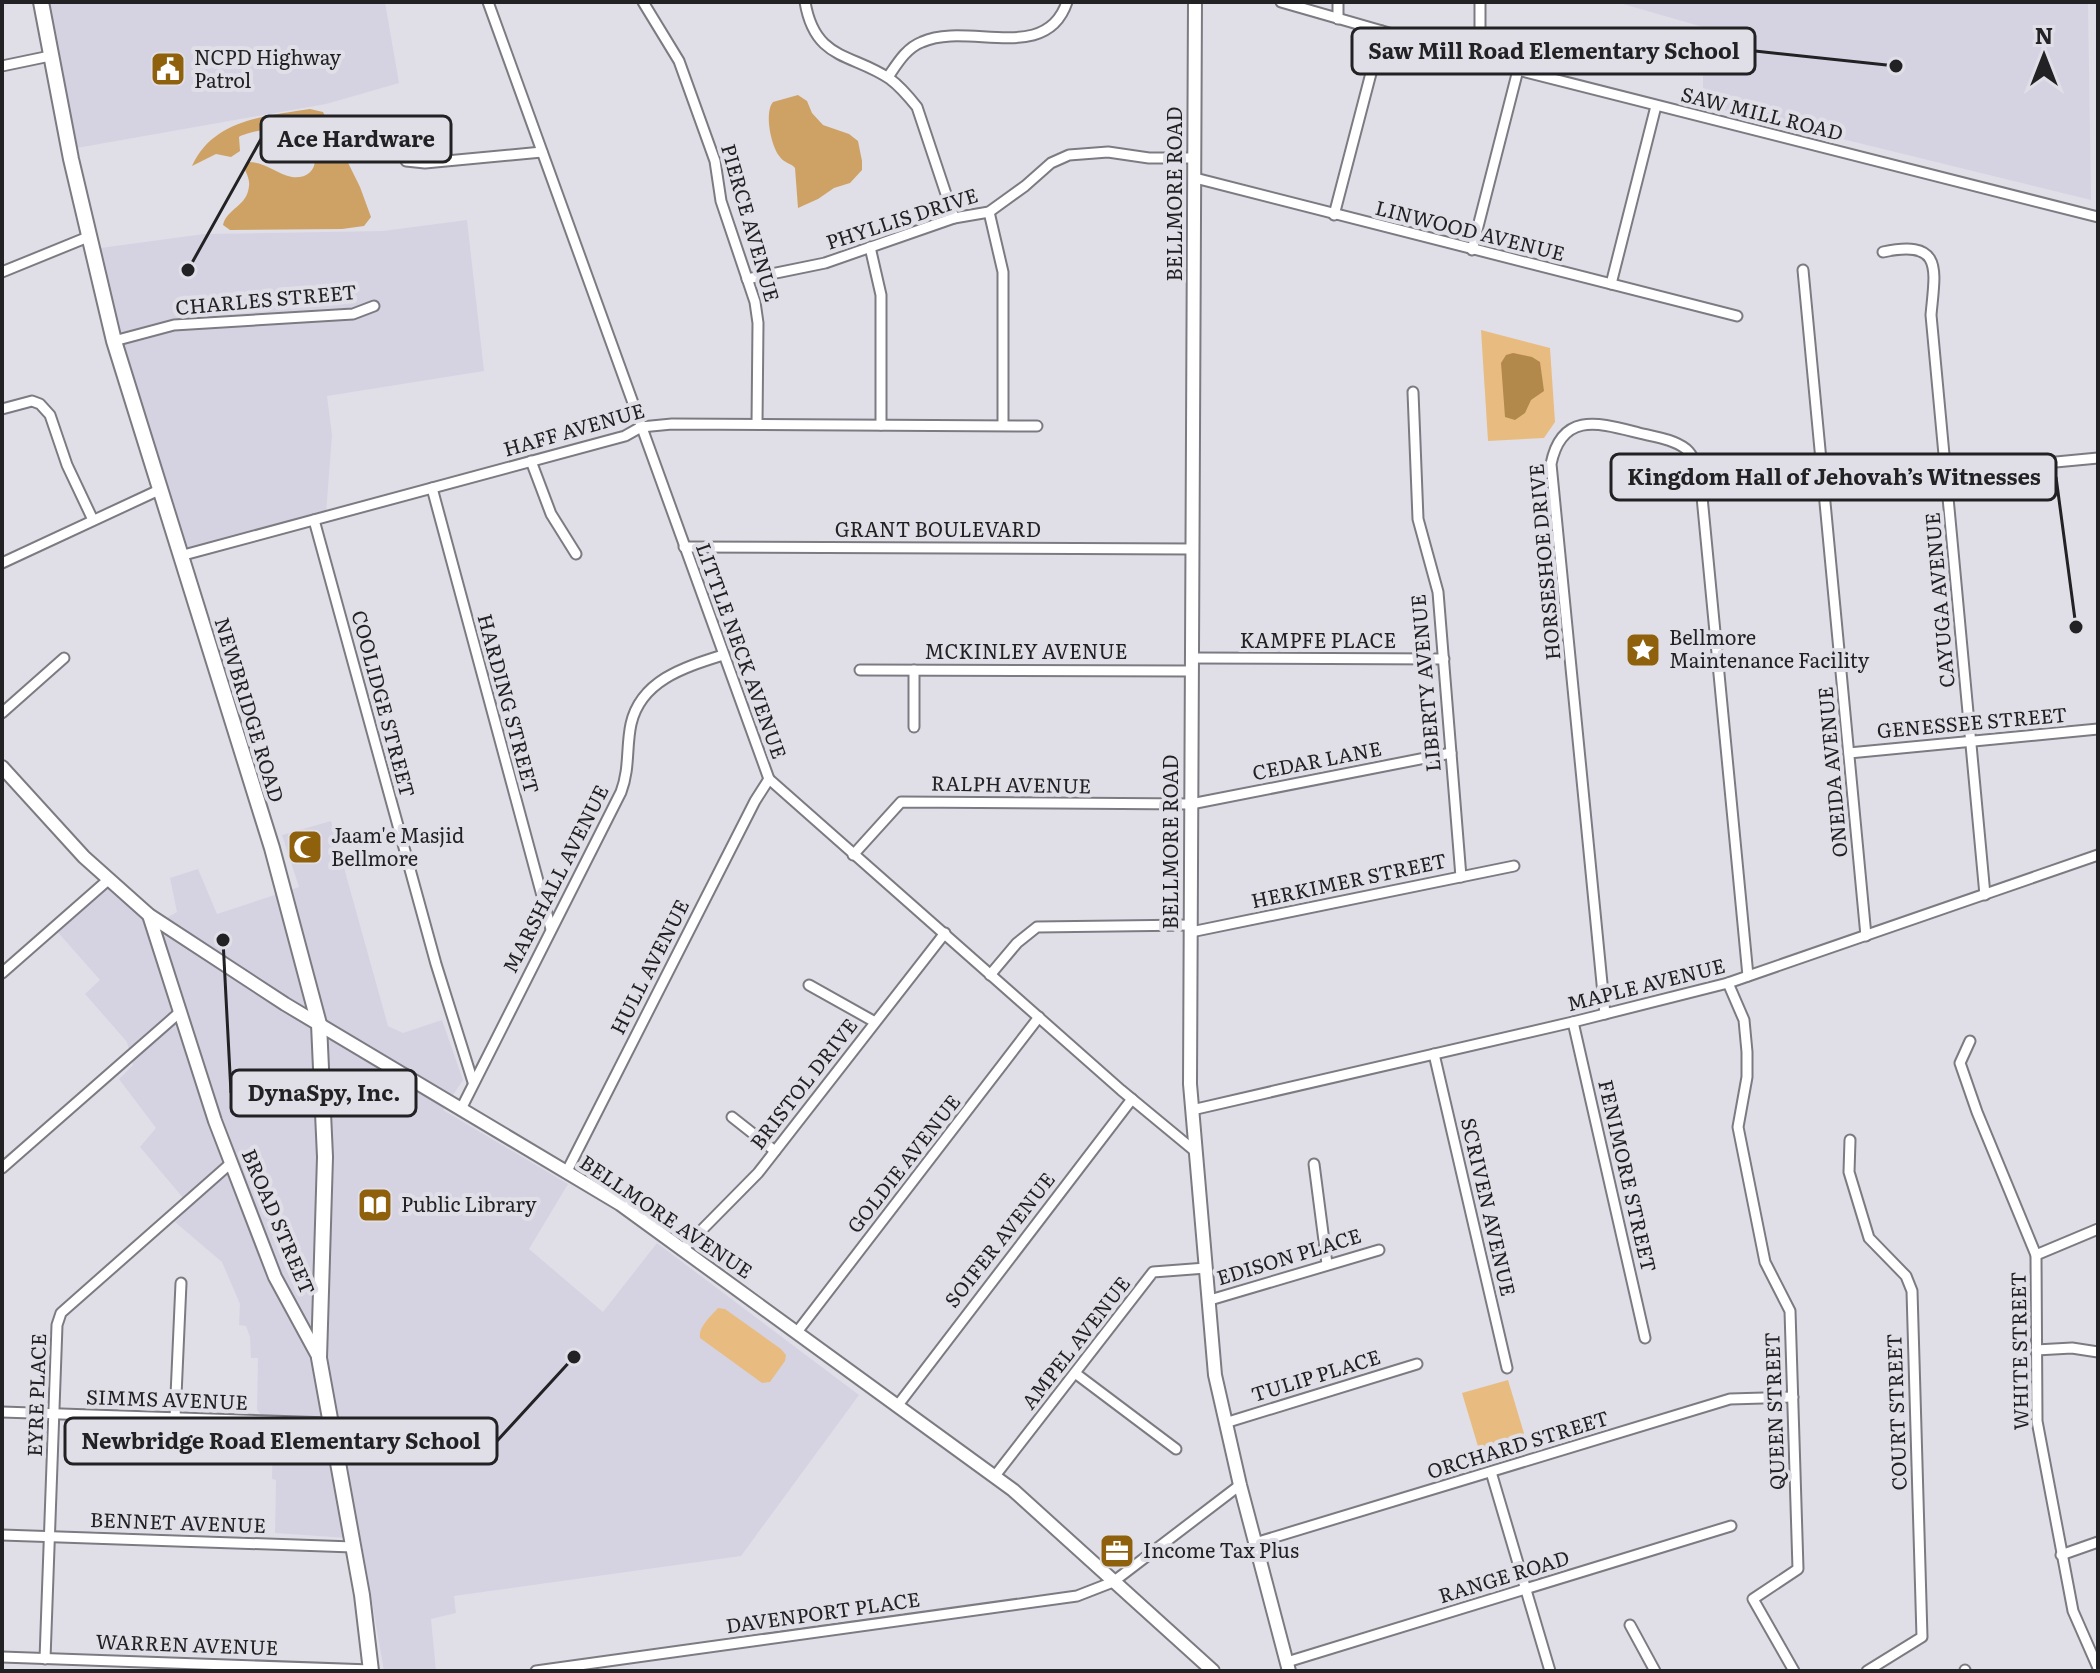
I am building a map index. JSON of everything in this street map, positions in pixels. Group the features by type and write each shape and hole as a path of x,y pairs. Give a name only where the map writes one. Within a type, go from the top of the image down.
{"main road":[{"name":"NEWBRIDGE ROAD","path":"41,2 88,237 114,341 272,848 319,1024 325,1157 319,1358 362,1595 371,1670"},
{"name":"BELLMORE ROAD","path":"1195,2 1190,1084 1215,1375 1240,1485 1288,1666"},
{"name":"BELLMORE AVENUE","path":"4,772 108,880 149,915 319,1024 620,1204 1013,1490 1213,1671"},
{"name":"BROAD STREET","path":"149,915 231,1163 275,1277 319,1358"}],"street":[{"name":"LITTLE NECK AVENUE","path":"488,2 769,779 1196,1152"},
{"name":"PIERCE AVENUE","path":"643,2 673,48 687,83 715,161 721,201 758,313 757,424"},
{"path":"805,2 807,16 820,40 836,54 888,77 917,107 954,218"},
{"path":"888,77 901,57 922,42 939,37 1034,36 1055,25 1067,2"},
{"name":"SAW MILL ROAD","path":"1281,2 1518,70 2098,217"},
{"path":"1338,2 1338,19"},
{"path":"1480,2 1480,58"},
{"path":"1334,215 1382,31"},
{"path":"2,66 50,56"},
{"path":"1472,250 1518,70"},
{"path":"1611,284 1656,106"},
{"path":"406,161 425,163 542,152"},
{"name":"PHYLLIS DRIVE","path":"747,279 825,263 954,218 989,212 1051,163 1069,155 1108,152 1149,158 1195,158"},
{"name":"LINWOOD AVENUE","path":"1195,178 1737,316"},
{"path":"989,212 1003,272 1003,425"},
{"path":"2,272 88,237"},
{"path":"870,247 881,295 881,425"},
{"name":"CAYUGA AVENUE","path":"1883,252 1903,247 1921,251 1930,257 1935,270 1931,315 1985,895"},
{"name":"ONEIDA AVENUE","path":"1803,270 1866,936"},
{"name":"CHARLES STREET","path":"114,341 174,325 353,314 374,306"},
{"name":"LIBERTY AVENUE","path":"1413,392 1418,519 1438,592 1461,877"},
{"path":"2,409 32,401 40,404 50,415 67,465 93,520"},
{"name":"HAFF AVENUE","path":"180,556 625,436 641,427 672,424 1037,426"},
{"name":"HORSESHOE DRIVE","path":"1605,1014 1551,464 1555,446 1565,433 1583,424 1602,424 1673,441 1687,450 1700,476 1748,976"},
{"path":"1824,484 2098,458"},
{"path":"531,461 551,514 576,554"},
{"name":"HARDING STREET","path":"432,488 551,929"},
{"path":"2,563 159,490"},
{"name":"COOLIDGE STREET","path":"314,520 428,934 473,1082"},
{"name":"GRANT BOULEVARD","path":"684,547 1193,549"},
{"name":"MARSHALL AVENUE","path":"461,1109 621,792 629,765 630,726 642,698 667,676 723,655"},
{"path":"2,713 64,658"},
{"name":"KAMPFE PLACE","path":"1192,665 1444,659"},
{"name":"MCKINLEY AVENUE","path":"860,670 1192,665"},
{"path":"914,670 914,727"},
{"name":"GENESSEE STREET","path":"1849,753 2098,729"},
{"name":"CEDAR LANE","path":"1191,804 1451,753"},
{"name":"HULL AVENUE","path":"566,1173 769,779"},
{"name":"RALPH AVENUE","path":"853,855 901,802 1191,804"},
{"name":"MAPLE AVENUE","path":"1192,1110 1728,983 2098,855"},
{"name":"HERKIMER STREET","path":"990,975 1017,943 1037,927 1191,929 1514,866"},
{"path":"2,973 108,880"},
{"name":"BRISTOL DRIVE","path":"682,1250 758,1173 945,933"},
{"name":"QUEEN STREET","path":"1728,983 1744,1020 1747,1052 1747,1077 1738,1127 1765,1262 1790,1311 1798,1569 1753,1599 1794,1671"},
{"path":"809,985 875,1022"},
{"path":"2,1168 180,1012"},
{"name":"GOLDIE AVENUE","path":"797,1332 1039,1017"},
{"name":"FENIMORE STREET","path":"1573,1022 1645,1338"},
{"name":"WHITE STREET","path":"1970,1041 1960,1063 2036,1255 2037,1421 2073,1611 2098,1668"},
{"name":"SCRIVEN AVENUE","path":"1434,1054 1507,1368"},
{"name":"SOIFER AVENUE","path":"898,1405 1132,1099"},
{"path":"732,1117 775,1151"},
{"name":"COURT STREET","path":"1850,1140 1849,1172 1869,1238 1906,1276 1912,1291 1922,1637 1867,1671"},
{"name":"EYRE PLACE","path":"45,1659 57,1325 61,1313 231,1163"},
{"path":"1314,1164 1327,1264"},
{"path":"2036,1255 2098,1229"},
{"name":"EDISON PLACE","path":"1210,1300 1379,1250"},
{"name":"AMPEL AVENUE","path":"994,1477 1153,1272 1206,1268"},
{"path":"175,1418 181,1283"},
{"path":"2036,1350 2072,1348 2098,1352"},
{"name":"TULIP PLACE","path":"1225,1423 1417,1364"},
{"path":"1075,1373 1176,1449"},
{"name":"ORCHARD STREET","path":"1255,1543 1730,1399 1793,1397"},
{"name":"SIMMS AVENUE","path":"2,1412 330,1423"},
{"path":"1491,1472 1550,1671"},
{"name":"DAVENPORT PLACE","path":"536,1671 1077,1596 1113,1582 1240,1485"},
{"name":"RANGE ROAD","path":"1288,1666 1731,1526"},
{"name":"BENNET AVENUE","path":"2,1535 353,1547"},
{"path":"2061,1555 2098,1542"},
{"path":"1630,1625 1655,1671"},
{"name":"WARREN AVENUE","path":"2,1657 371,1670"}],"shaded area":[{"path":"43,2 385,2 399,83 326,104 71,149"},
{"path":"1616,2 2088,2 2091,200 1703,105 1703,27"},
{"path":"798,95 807,101 812,113 823,125 849,134 858,141 862,170 850,183 834,188 798,208 795,168 777,152 771,138 769,113 773,102"},
{"path":"310,109 323,112 360,187 371,217 364,226 342,229 230,230 223,225 225,219 245,199 249,186 244,167 249,162 292,177 307,175 313,169 315,160 314,155 300,148 302,134 309,133 324,139 323,129 318,122 312,122 253,132 239,137 240,151 231,157 216,154 192,166 201,150 213,138 242,122"},
{"path":"467,220 484,371 327,396 332,435 326,514 182,554 93,249 204,234 383,231"},
{"path":"1481,330 1550,348 1555,422 1544,438 1488,441"},
{"path":"1513,353 1540,362 1544,391 1531,400 1525,413 1515,420 1505,417 1501,363 1506,355"},
{"path":"331,821 388,1026 403,1033 442,1020 463,1080 443,1110 568,1184 529,1249 603,1312 657,1243 859,1395 741,1556 454,1596 456,1613 431,1619 436,1671 384,1671 361,1539 275,1533 273,1428 257,1410 258,1358 251,1358 246,1326 239,1325 240,1304 222,1262 175,1222 190,1206 140,1147 156,1128 119,1079 133,1065 127,1042 85,994 100,980 55,929 109,883 158,923 177,912 170,878 198,869 217,914 299,887 282,835"},
{"path":"718,1308 725,1309 786,1355 770,1382 762,1383 700,1338 703,1326"},
{"path":"1508,1380 1529,1450 1483,1463 1462,1393"}],"place":[{"name":"Saw Mill Road Elementary School","path":"1896,66"},
{"name":"NCPD Highway Patrol","path":"168,69"},
{"name":"Ace Hardware","path":"188,270"},
{"name":"Kingdom Hall of Jehovah’s Witnesses","path":"2076,627"},
{"name":"Bellmore Maintenance Facility","path":"1643,650"},
{"name":"Jaam'e Masjid Bellmore","path":"305,847"},
{"name":"DynaSpy, Inc.","path":"223,940"},
{"name":"Public Library","path":"375,1205"},
{"name":"Newbridge Road Elementary School","path":"574,1357"},
{"name":"Income Tax Plus","path":"1117,1551"}]}
